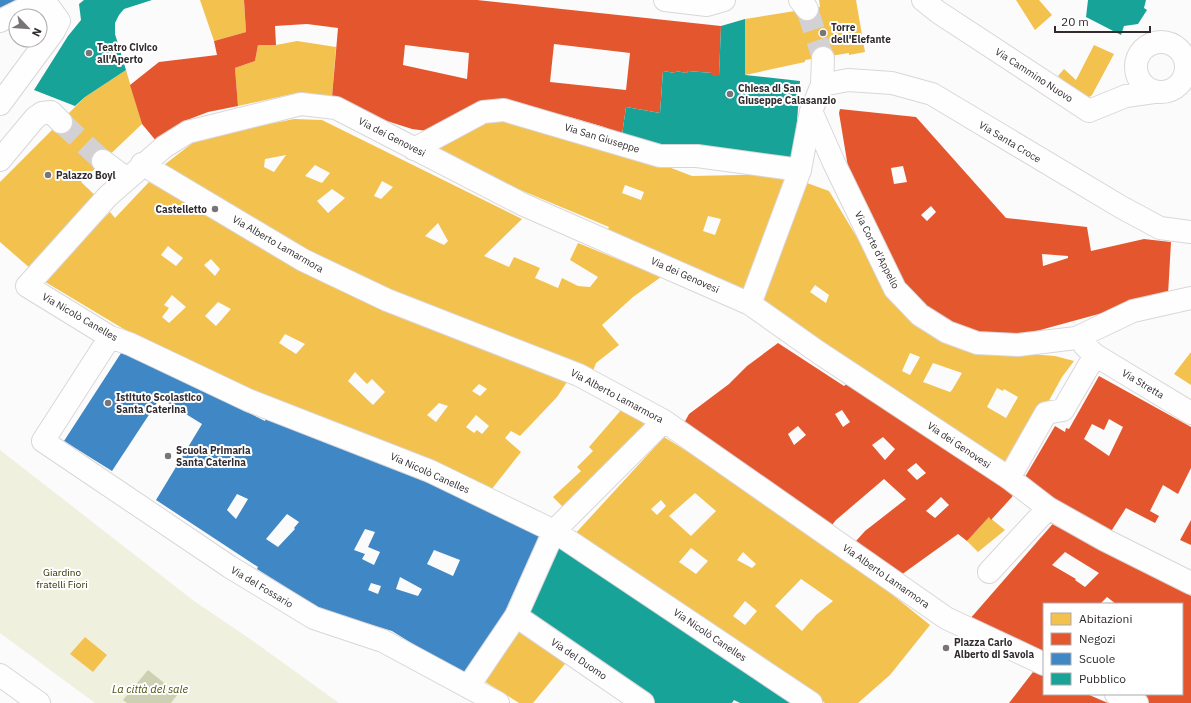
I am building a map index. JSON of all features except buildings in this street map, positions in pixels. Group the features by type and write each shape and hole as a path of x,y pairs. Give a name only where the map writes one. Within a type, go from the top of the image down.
{"street":[{"path":"0,21 43,0 59,21 54,31 0,104"},
{"path":"664,0 707,5 724,0"},
{"name":"Via Cammino Nuovo","path":"923,0 938,12 1089,111 1126,96 1154,92 1168,92 1180,84 1189,72 1185,59 1179,49 1169,42 1157,42 1146,46 1138,55 1136,66 1137,77 1144,87 1154,92"},
{"path":"750,304 800,170 812,111 822,85 822,58"},
{"name":"Via Santa Croce","path":"822,85 848,80 892,83 932,94 990,130 1160,228 1191,232"},
{"name":"Via dei Genovesi","path":"27,286 108,196 142,164 164,147 188,132 300,104 336,108 524,205 750,304 818,352 1009,478 1048,508 1105,540 1191,583"},
{"name":"Via San Giuseppe","path":"414,149 483,112 504,110 660,156 697,156 800,170"},
{"name":"Via Corte d'Appello","path":"812,111 834,163 895,289 920,315 947,332 977,343 1018,345 1076,338 1133,311 1191,298"},
{"path":"0,160 30,123 42,114 51,112 61,122"},
{"path":"104,161 127,179"},
{"name":"Via Alberto Lamarmora","path":"142,164 303,260 387,300 579,375 664,421 946,618 1043,664"},
{"name":"Via Nicolò Canelles","path":"27,286 110,337 130,344 248,400 430,471 554,531 811,703"},
{"name":"Via del Fossario","path":"110,337 43,441 230,568 314,618 383,641 498,703"},
{"path":"1009,478 1046,414 1063,410 1095,355 1076,338"},
{"name":"Via Stretta","path":"1095,355 1191,413"},
{"path":"468,687 516,616 554,531 664,421"},
{"path":"989,572 1048,508"},
{"name":"Via del Duomo","path":"516,616 643,703"},
{"path":"0,675 39,703"},
{"path":"1118,695 1137,703"}],"green space":[{"name":"Giardino fratelli Fiori","path":"0,450 194,601 253,641 339,703 171,703 177,695 124,700 127,703 95,703 0,633","holes":["85,637 107,655 93,672 71,654"]}],"water":[{"name":"La città del sale","path":"148,670 178,694 171,703 127,703 123,700"}],"tunnel":[{"path":"807,9 823,58"},
{"path":"61,122 103,161"}],"place":[{"name":"Torre dell'Elefante","path":"823,33"},
{"name":"Teatro Civico all'Aperto","path":"89,53"},
{"name":"Chiesa di San Giuseppe Calasanzio","path":"730,94"},
{"name":"Palazzo Boyl","path":"48,175"},
{"name":"Castelletto","path":"215,209"},
{"name":"Istituto Scolastico Santa Caterina","path":"108,403"},
{"name":"Scuola Primaria Santa Caterina","path":"168,456"},
{"name":"Piazza Carlo Alberto di Savoia","path":"946,648"}]}
